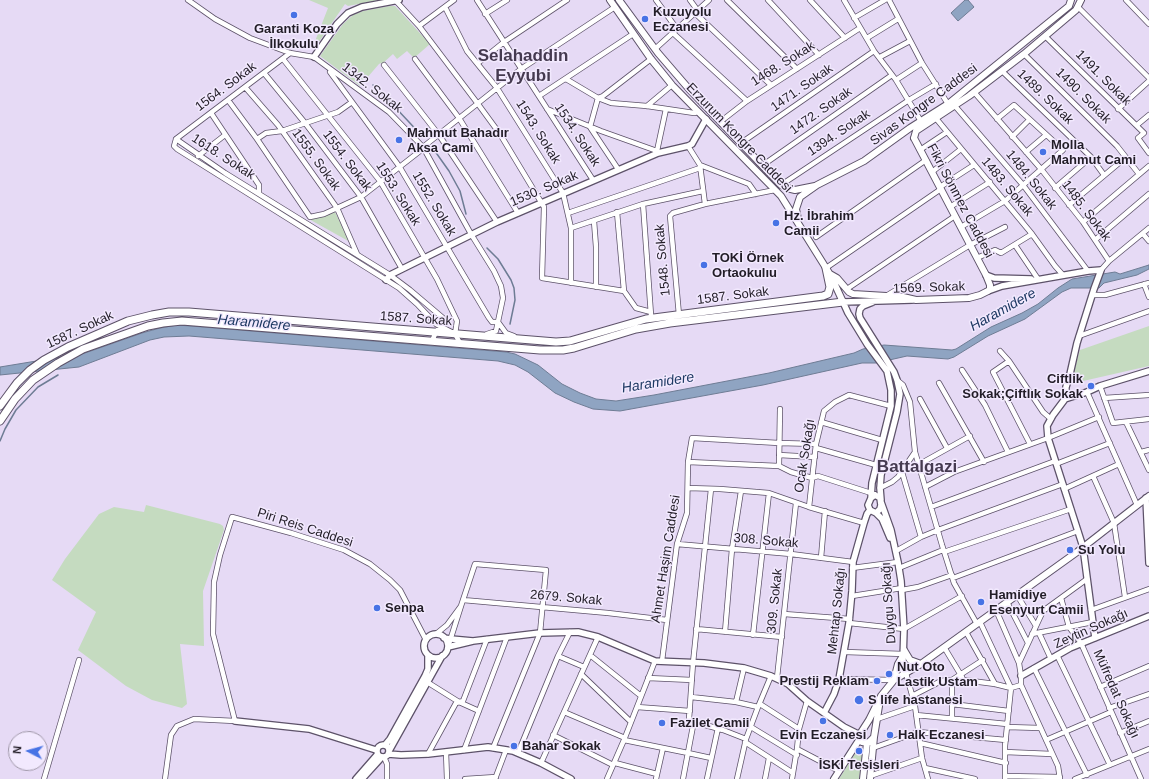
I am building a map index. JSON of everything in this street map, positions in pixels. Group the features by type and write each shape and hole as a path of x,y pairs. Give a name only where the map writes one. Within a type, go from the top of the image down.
{"main road":[{"name":"Erzurum Kongre Caddesi","path":"610,0 651,59 672,85 776,190 785,201 828,271 843,302"},
{"name":"Erzurum Kongre Caddesi","path":"619,0 657,51 689,89 781,185"},
{"name":"Sivas Kongre Caddesi","path":"951,105 1069,6 1071,0"},
{"name":"Sivas Kongre Caddesi","path":"802,228 797,214 796,205 800,197 817,185 864,161 897,138 974,92 1024,54 1076,10 1081,0"},
{"name":"Sivas Kongre Caddesi","path":"914,138 916,131 922,124"},
{"path":"897,138 914,138"},
{"name":"Fikri Sönmez Caddesi","path":"914,138 986,275"},
{"name":"Sivas Kongre Caddesi","path":"781,185 794,190 817,185"},
{"path":"828,271 853,294 916,300"},
{"name":"1587. Sokak","path":"0,406 17,382 44,360 68,347 128,321 170,312 189,312 438,330 455,334 556,342 570,341 651,315 679,315 823,296 828,294 830,287 828,271"},
{"path":"986,275 990,285 988,291"},
{"name":"1569. Sokak","path":"916,300 969,298 988,291"},
{"name":"1587. Sokak","path":"0,421 14,399 33,380 58,363 83,349 148,326 182,321 540,350 562,350 574,348 636,329 670,323 843,302"},
{"path":"834,779 860,738 881,696 894,680 921,664 966,632 1083,547 1148,497"},
{"path":"894,680 898,664 904,652 910,660 921,664"},
{"path":"870,777 874,737 881,696"},
{"path":"866,725 871,724 876,727"},
{"path":"863,779 867,743 874,737"},
{"path":"860,738 862,742 867,743"}],"street":[{"name":"1342. Sokak","path":"188,0 215,19 250,38 290,53 314,57 388,112 423,146 501,286 503,298 498,322"},
{"path":"314,57 337,24 348,13 362,7 397,0 419,26 500,134 542,203 544,207 542,278 624,291"},
{"path":"419,26 454,0"},
{"name":"1534. Sokak","path":"477,0 593,180"},
{"path":"485,14 507,0"},
{"path":"478,63 504,42 567,0"},
{"path":"656,0 675,31 746,101"},
{"path":"690,0 697,12 771,85"},
{"path":"598,98 603,96 651,59 675,31 709,0"},
{"path":"727,0 797,69"},
{"path":"768,0 819,55"},
{"path":"810,0 845,38"},
{"path":"844,0 874,51 880,57 909,100 922,124"},
{"path":"854,18 884,0"},
{"name":"1484. Sokak","path":"889,0 922,63 951,105 1023,185 1088,271"},
{"path":"1126,0 1149,24"},
{"path":"1078,6 1149,78"},
{"name":"1543. Sokak","path":"445,7 467,51 497,88 563,193 570,228 571,283"},
{"path":"228,100 257,139 310,217 324,214 360,196 420,151 423,146 439,135 521,69 615,7"},
{"path":"867,38 898,19"},
{"name":"1468. Sokak","path":"720,122 746,101 860,28"},
{"path":"539,96 633,34"},
{"name":"1491. Sokak","path":"1045,36 1144,133"},
{"path":"880,57 910,41"},
{"name":"1471. Sokak","path":"741,143 874,51"},
{"name":"1564. Sokak","path":"176,139 290,53"},
{"name":"1490. Sokak","path":"1024,54 1097,125 1117,146 1139,174"},
{"name":"1553. Sokak","path":"283,59 380,181 437,279 457,321 455,334"},
{"path":"415,59 459,118 518,213"},
{"path":"896,80 922,63"},
{"path":"384,65 439,135 497,222"},
{"name":"1552. Sokak","path":"327,67 399,166 489,318 492,322 498,322 506,333 526,340"},
{"name":"1489. Sokak","path":"1002,71 1091,157 1104,175"},
{"name":"1554. Sokak","path":"264,73 305,123 360,196 402,269"},
{"name":"1472. Sokak","path":"763,165 892,75"},
{"path":"566,79 598,98 611,103 647,106 694,113 698,112"},
{"path":"1118,109 1149,81"},
{"name":"1394. Sokak","path":"781,185 909,100 936,84"},
{"path":"647,106 672,85"},
{"name":"1555. Sokak","path":"245,87 278,125 337,208 357,254"},
{"name":"1485. Sokak","path":"974,92 1041,169 1083,222 1109,261 1100,272"},
{"path":"598,98 590,126 618,169"},
{"path":"257,139 266,133 282,132 338,112 352,102"},
{"path":"961,227 1005,200 1063,150 1014,105 997,119"},
{"path":"547,109 658,152 666,109"},
{"path":"211,113 259,185 259,193"},
{"path":"1137,125 1149,115"},
{"name":"1483. Sokak","path":"934,116 1005,200 1063,275"},
{"path":"705,204 700,167 688,146 692,144 706,119"},
{"path":"1012,137 1029,120"},
{"path":"1149,130 1138,138 1149,153"},
{"path":"920,150 946,132"},
{"path":"198,156 225,135"},
{"path":"1026,152 1046,135"},
{"name":"1618. Sokak","path":"176,139 198,156 390,275 443,318 444,322 438,330 417,304 386,280 177,149 174,146 176,139"},
{"name":"1530. Sokak","path":"386,280 390,275 497,222 658,152 688,146"},
{"path":"932,172 961,149"},
{"path":"1055,188 1091,157"},
{"path":"1069,205 1125,158"},
{"path":"816,237 926,160"},
{"path":"828,271 940,188 974,165"},
{"path":"1083,222 1149,166"},
{"path":"568,213 700,167 749,184 756,194"},
{"path":"950,207 990,182"},
{"name":"1548. Sokak","path":"679,315 670,216 673,213 705,204 776,190"},
{"path":"570,228 643,204 703,191"},
{"path":"1095,240 1149,194"},
{"path":"617,212 624,291 636,308 651,315 643,204"},
{"path":"846,289 955,216"},
{"path":"594,221 596,247 596,287"},
{"path":"886,296 970,244 1005,227"},
{"path":"1109,261 1149,228"},
{"path":"977,258 995,250 1001,253 1032,234"},
{"path":"1143,234 1149,241"},
{"path":"1015,245 1038,280"},
{"name":"1569. Sokak","path":"988,291 1002,286 1063,275 1088,271 1100,272"},
{"path":"1095,638 1083,547 1055,462 1048,438 1047,426 1065,399 1066,387 1079,336 1100,272"},
{"name":"1569. Sokak","path":"986,275 994,278 1024,278 1038,280"},
{"path":"1093,292 1105,295 1146,283 1149,297"},
{"path":"876,300 860,309 860,318 890,364 897,380 900,394 884,463 880,488 880,509 876,513"},
{"name":"1569. Sokak","path":"843,302 916,300"},
{"name":"Erzurum Kongre Caddesi","path":"843,302 848,313 887,371 891,390 891,406 876,465 871,495"},
{"path":"1079,336 1149,311"},
{"path":"478,336 490,334 496,330 498,322"},
{"path":"432,341 438,330"},
{"path":"455,334 460,343"},
{"path":"1000,351 1009,361 1043,412 1051,419"},
{"path":"1009,361 993,372 1030,444"},
{"path":"962,370 985,405 1008,452"},
{"path":"1065,399 1100,386 1149,371"},
{"path":"897,380 903,386 910,402 915,452 918,465 952,576 1011,688 1005,752 1005,778 1060,778 1058,766 1021,685 1019,663 996,610"},
{"path":"940,383 984,462"},
{"path":"1100,386 1113,423 1149,419"},
{"path":"1087,392 1137,506"},
{"name":"Ocak Sokağı","path":"808,507 816,446 824,410 835,402 849,395 891,406"},
{"path":"1104,398 1149,395"},
{"path":"920,398 947,448"},
{"path":"779,466 780,409"},
{"path":"925,487 954,472 1048,438 1099,417"},
{"path":"821,422 882,440"},
{"path":"1126,422 1149,470"},
{"path":"918,465 970,436"},
{"name":"Ahmet Haşim Caddesi","path":"662,661 677,544 687,513 688,462 692,438 779,443"},
{"path":"779,443 816,446 876,465"},
{"path":"931,507 1110,443"},
{"path":"1140,452 1149,450"},
{"path":"880,488 892,482 902,472 915,452"},
{"path":"779,455 815,457"},
{"path":"688,462 779,466 790,472 812,478 818,476 876,496 880,498 888,520 896,551"},
{"path":"896,551 921,537 938,530 1093,476 1119,464"},
{"path":"902,472 921,537"},
{"path":"1093,476 1114,523 1125,597"},
{"path":"688,488 768,493 808,507 864,523"},
{"path":"683,779 693,726 689,719 693,663 711,489"},
{"path":"725,632 732,549 741,491"},
{"path":"753,635 768,493"},
{"path":"871,495 868,505 870,510 876,513 884,522 896,551"},
{"path":"1148,497 1149,563"},
{"name":"309. Sokak","path":"737,779 746,740 759,705 774,677 782,638 796,503"},
{"path":"852,568 899,565 1071,508"},
{"name":"Mehtap Sokağı","path":"824,713 834,694 839,679 850,621 853,562 864,523 870,510"},
{"path":"821,558 825,511"},
{"name":"Piri Reis Caddesi","path":"235,721 213,634 214,582 220,555 232,518 291,533 344,550 370,564 400,590 426,640"},
{"path":"852,596 918,587 1078,531"},
{"name":"308. Sokak","path":"677,544 762,551 853,562"},
{"name":"Duygu Sokağı","path":"896,551 902,589 906,673"},
{"path":"356,779 383,754 442,656 445,654 475,564 546,570 540,633 493,748"},
{"path":"1019,663 1043,612 1087,578"},
{"path":"1091,610 1149,589"},
{"path":"1017,595 1036,626"},
{"path":"784,614 850,621 904,629 962,596"},
{"name":"Müfredat Sokağı","path":"1061,598 1069,627 1081,643 1141,779"},
{"name":"2679. Sokak","path":"463,600 608,613 667,620"},
{"path":"1007,602 1028,643"},
{"path":"387,779 387,764 380,745 385,745 390,740 425,676 428,669 428,655 425,648 426,640 447,625 461,606"},
{"name":"Zeytin Sokağı","path":"1021,676 1070,648 1149,616"},
{"path":"1032,634 1093,622"},
{"path":"696,629 782,638"},
{"path":"518,753 558,656 570,632"},
{"path":"448,647 487,639 540,633 578,632 598,637 655,660 744,668 774,677 788,684 807,701 860,738"},
{"path":"966,632 983,660 995,684"},
{"path":"1039,633 1051,658"},
{"path":"436,634 444,638 473,641"},
{"path":"464,750 507,637"},
{"path":"541,763 598,637"},
{"path":"444,638 448,643 448,647"},
{"path":"428,754 456,703 463,701 487,639"},
{"path":"944,647 964,680"},
{"path":"845,652 904,652"},
{"path":"590,654 641,696"},
{"path":"428,655 435,658 442,656"},
{"path":"1057,655 1110,765"},
{"path":"558,656 584,667"},
{"path":"44,779 79,660"},
{"path":"607,779 625,739 655,660"},
{"path":"952,680 983,660"},
{"path":"1100,687 1149,666"},
{"path":"736,702 744,668"},
{"path":"1034,668 1066,731 1086,775"},
{"path":"906,673 915,706 922,758 928,779"},
{"path":"581,674 631,722"},
{"path":"648,678 692,680"},
{"path":"839,679 894,680"},
{"path":"952,680 952,718"},
{"path":"912,696 941,681 964,680 995,684 1011,688 1021,685"},
{"path":"427,682 459,702 479,711"},
{"path":"1046,740 1110,710 1149,694"},
{"path":"691,697 759,705 799,729"},
{"path":"792,779 797,752 799,729 807,701"},
{"path":"952,704 1009,711"},
{"path":"877,719 915,706"},
{"path":"637,707 690,711"},
{"path":"564,712 625,739 711,758"},
{"path":"916,714 1007,726 1040,728"},
{"path":"165,779 171,735 177,726 194,719 235,721 309,729 383,754 401,756 488,747 518,753 571,779"},
{"path":"691,721 718,728 746,740 769,758 793,773"},
{"path":"1120,733 1149,721"},
{"path":"751,727 797,752 839,771"},
{"path":"707,779 718,728"},
{"path":"873,748 918,732 1006,740"},
{"path":"553,736 614,764 656,776 663,748"},
{"path":"920,743 1006,763"},
{"path":"362,779 388,747 385,745"},
{"path":"1075,779 1149,749"},
{"path":"465,779 496,778 506,750"},
{"path":"446,752 447,779"},
{"path":"1005,752 1052,754"},
{"path":"765,779 769,758"},
{"path":"870,777 922,758"},
{"path":"925,768 974,779"}],"green space":[{"path":"309,0 379,0 348,6 345,4 314,49 312,49 328,8"},
{"path":"395,6 430,44 414,58 407,51 397,59 393,54 382,64 379,64 360,86 320,56 343,24 353,15 363,11"},
{"path":"335,212 350,242 307,218 320,217"},
{"path":"1149,326 1149,366 1070,384 1080,350"},
{"path":"146,505 220,524 223,526 224,530 203,591 204,646 180,644 187,704 182,708 152,700 126,686 78,650 96,612 52,580 65,559 99,514 114,507 144,512"},
{"path":"858,749 863,751 859,779 839,779"}],"water":[{"path":"965,0 968,0 974,7 958,21 951,13"},
{"path":"1149,265 1149,269 1137,275 1104,283 1099,288 1071,288 1062,292 1025,319 988,336 954,357 948,359 907,356 876,363 862,363 763,385 620,411 593,409 574,402 555,393 528,372 515,365 498,361 189,336 164,337 150,340 79,367 0,375 0,367 85,353 142,333 177,325 506,352 515,354 538,365 562,384 580,393 596,399 616,401 769,373 884,345 952,350 956,349 991,327 1038,304 1072,279 1115,272 1120,274"}],"waterway":[{"path":"373,85 423,137"},
{"path":"432,147 449,171 460,191 466,214"},
{"path":"487,248 498,259 511,280 514,288 515,300 510,324"},
{"path":"0,441 16,410 38,387 58,375"}],"place":[{"name":"Garanti Koza İlkokulu","path":"294,15"},
{"name":"Kuzuyolu Eczanesi","path":"645,19"},
{"name":"Mahmut Bahadır Aksa Cami","path":"399,140"},
{"name":"Molla Mahmut Cami","path":"1043,152"},
{"name":"Hz. İbrahim Camii","path":"776,223"},
{"name":"TOKİ Örnek Ortaokulıu","path":"704,265"},
{"name":"Ciftlik Sokak;Çiftlık Sokak","path":"1091,386"},
{"name":"Su Yolu","path":"1070,550"},
{"name":"Hamidiye Esenyurt Camii","path":"981,602"},
{"name":"Senpa","path":"377,608"},
{"name":"Nut Oto Lastik Ustam","path":"889,674"},
{"name":"Prestij Reklam","path":"877,681"},
{"name":"S life hastanesi","path":"859,700"},
{"name":"Evin Eczanesi","path":"823,721"},
{"name":"Fazilet Camii","path":"662,723"},
{"name":"Halk Eczanesi","path":"890,735"},
{"name":"Bahar Sokak","path":"514,746"},
{"name":"İSKİ Tesisleri","path":"859,751"}],"district":[{"name":"Selahaddin Eyyubi","path":"523,66"},
{"name":"Battalgazi","path":"917,467"}],"water label":[{"name":"Haramidere","path":"1003,310"},
{"name":"Haramidere","path":"254,323"},
{"name":"Haramidere","path":"658,383"}]}
